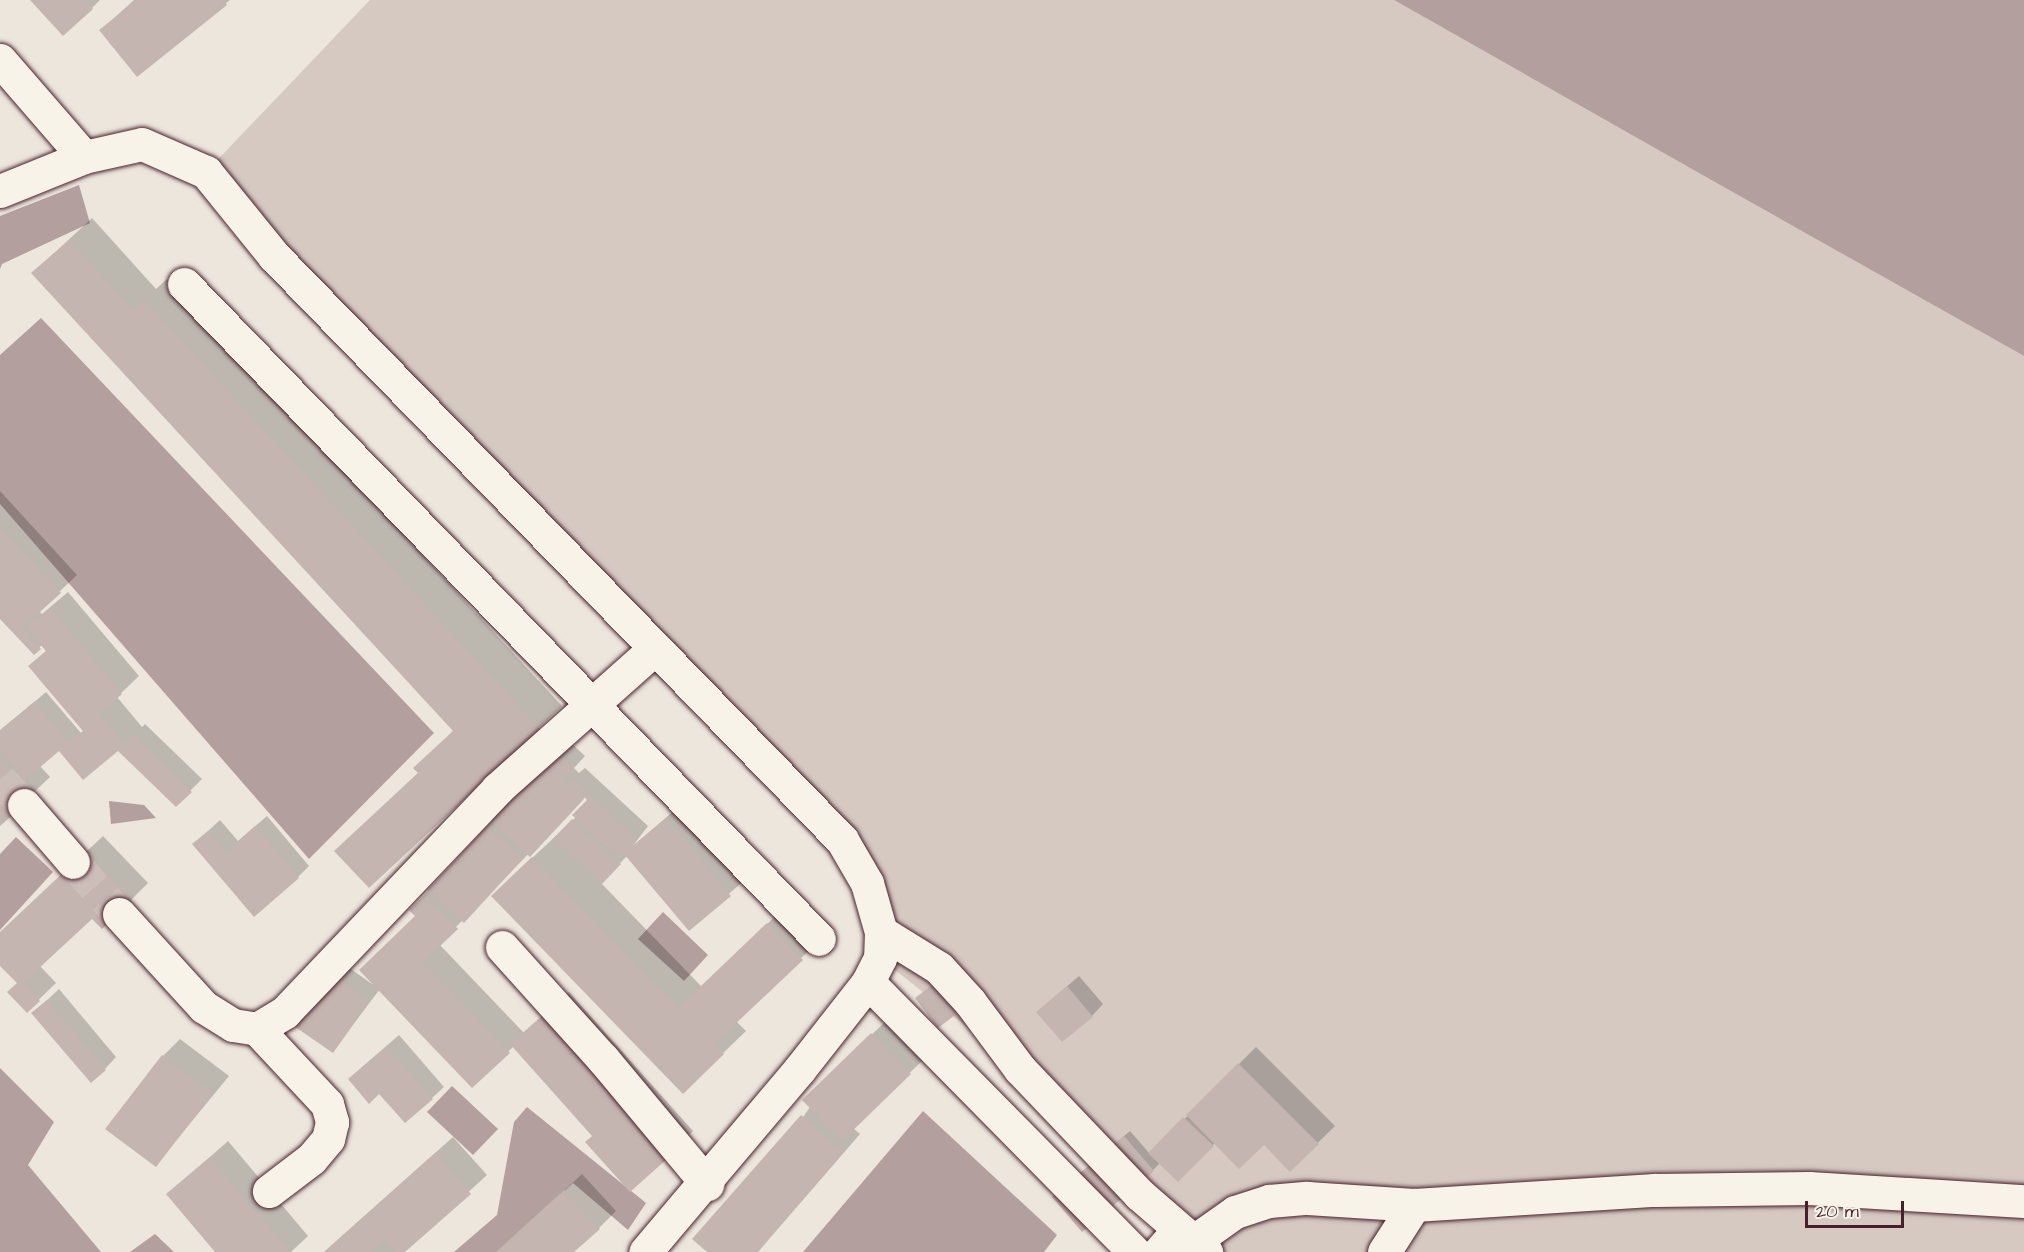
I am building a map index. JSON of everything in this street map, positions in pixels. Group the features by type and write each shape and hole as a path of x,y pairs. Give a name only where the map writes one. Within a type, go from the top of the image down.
{"street":[{"path":"0,60 84,157"},
{"path":"3,184 84,157 142,144 206,172 274,256 842,840 867,883 881,932 880,958 868,982 707,1184 645,1252"},
{"path":"184,284 819,939"},
{"path":"257,1029 285,1012 497,789 589,704 654,649"},
{"path":"24,805 73,862"},
{"path":"119,914 204,1006 233,1025 257,1029 327,1104 332,1122 328,1139 311,1159 269,1191"},
{"path":"881,932 939,968 970,1002 1020,1069 1184,1244 1235,1212 1269,1201 1307,1198 1414,1205 1655,1190 1809,1188 2024,1200"},
{"path":"502,946 707,1184"},
{"path":"868,982 1134,1252"},
{"path":"1384,1252 1414,1205"}],"shaded area":[{"path":"370,0 1394,0 2024,356 2024,1252 1204,1252 1020,1069 880,958 867,883 206,172"},
{"path":"1394,0 2024,0 2024,356 1715,182"},
{"path":"79,185 90,223 2,264 0,269 0,216"},
{"path":"41,318 434,733 309,859 0,504 0,355"},
{"path":"109,801 144,805 156,818 111,824"},
{"path":"16,837 53,872 0,930 0,854"},
{"path":"663,912 708,955 684,981 638,939"},
{"path":"0,1068 54,1122 28,1165 101,1252 0,1252"},
{"path":"452,1086 498,1129 473,1155 427,1112"},
{"path":"527,1107 646,1203 628,1230 573,1183 499,1252 454,1252 497,1215 514,1122"},
{"path":"923,1111 1057,1235 1044,1252 803,1252"},
{"path":"155,1234 174,1252 130,1252"}],"building":[{"path":"30,0 84,0 93,9 63,36"},
{"path":"137,0 224,0 227,5 137,77 99,30"},
{"path":"69,240 133,310 144,300 540,729 369,888 334,851 418,773 413,768 453,731 31,273"},
{"path":"0,527 61,593 22,628 41,649 34,655 0,619"},
{"path":"50,608 122,694 99,714 124,743 132,734 192,792 176,807 118,751 83,780 59,751 25,780 0,750 0,730 34,702 69,743 83,731 28,666 46,651 26,628"},
{"path":"554,749 574,768 563,780 584,799 530,857 489,819"},
{"path":"0,757 34,796 0,826"},
{"path":"572,778 637,839 624,853 666,818 731,896 689,931 624,854 619,858 572,815 587,800 569,782"},
{"path":"572,819 621,864 602,884 553,839"},
{"path":"255,826 299,878 254,917 192,844 208,831 226,852"},
{"path":"487,826 523,859 464,923 428,890"},
{"path":"85,852 132,901 102,929 92,919 23,983 40,1001 27,1013 7,992 17,983 0,966 0,932"},
{"path":"532,857 678,1008 767,923 803,960 714,1044 724,1054 683,1094 491,896"},
{"path":"425,895 458,929 423,962 510,1053 472,1088 359,970 415,916 409,910"},
{"path":"329,972 370,1001 333,1053 291,1024"},
{"path":"940,979 963,1009 938,1028 915,998"},
{"path":"1067,986 1093,1017 1062,1042 1036,1012"},
{"path":"47,1000 106,1070 91,1083 31,1013"},
{"path":"551,1008 677,1150 630,1192 585,1142 592,1136 510,1044"},
{"path":"871,1033 911,1074 842,1141 802,1100"},
{"path":"387,1046 433,1099 405,1123 379,1094 369,1104 348,1079"},
{"path":"162,1055 213,1093 156,1167 105,1129"},
{"path":"1238,1063 1319,1144 1290,1172 1264,1145 1239,1169 1186,1115"},
{"path":"801,1115 844,1152 757,1252 707,1252 692,1239"},
{"path":"1183,1117 1214,1146 1178,1182 1148,1153"},
{"path":"1124,1136 1154,1171 1082,1232 1052,1197"},
{"path":"435,1153 471,1194 405,1252 396,1252 385,1239 370,1252 324,1252"},
{"path":"210,1157 290,1252 215,1252 166,1194"},
{"path":"564,1190 600,1229 574,1252 496,1252"}],"tunnel":[{"path":"0,779 24,805"},
{"path":"73,862 119,914"}]}
